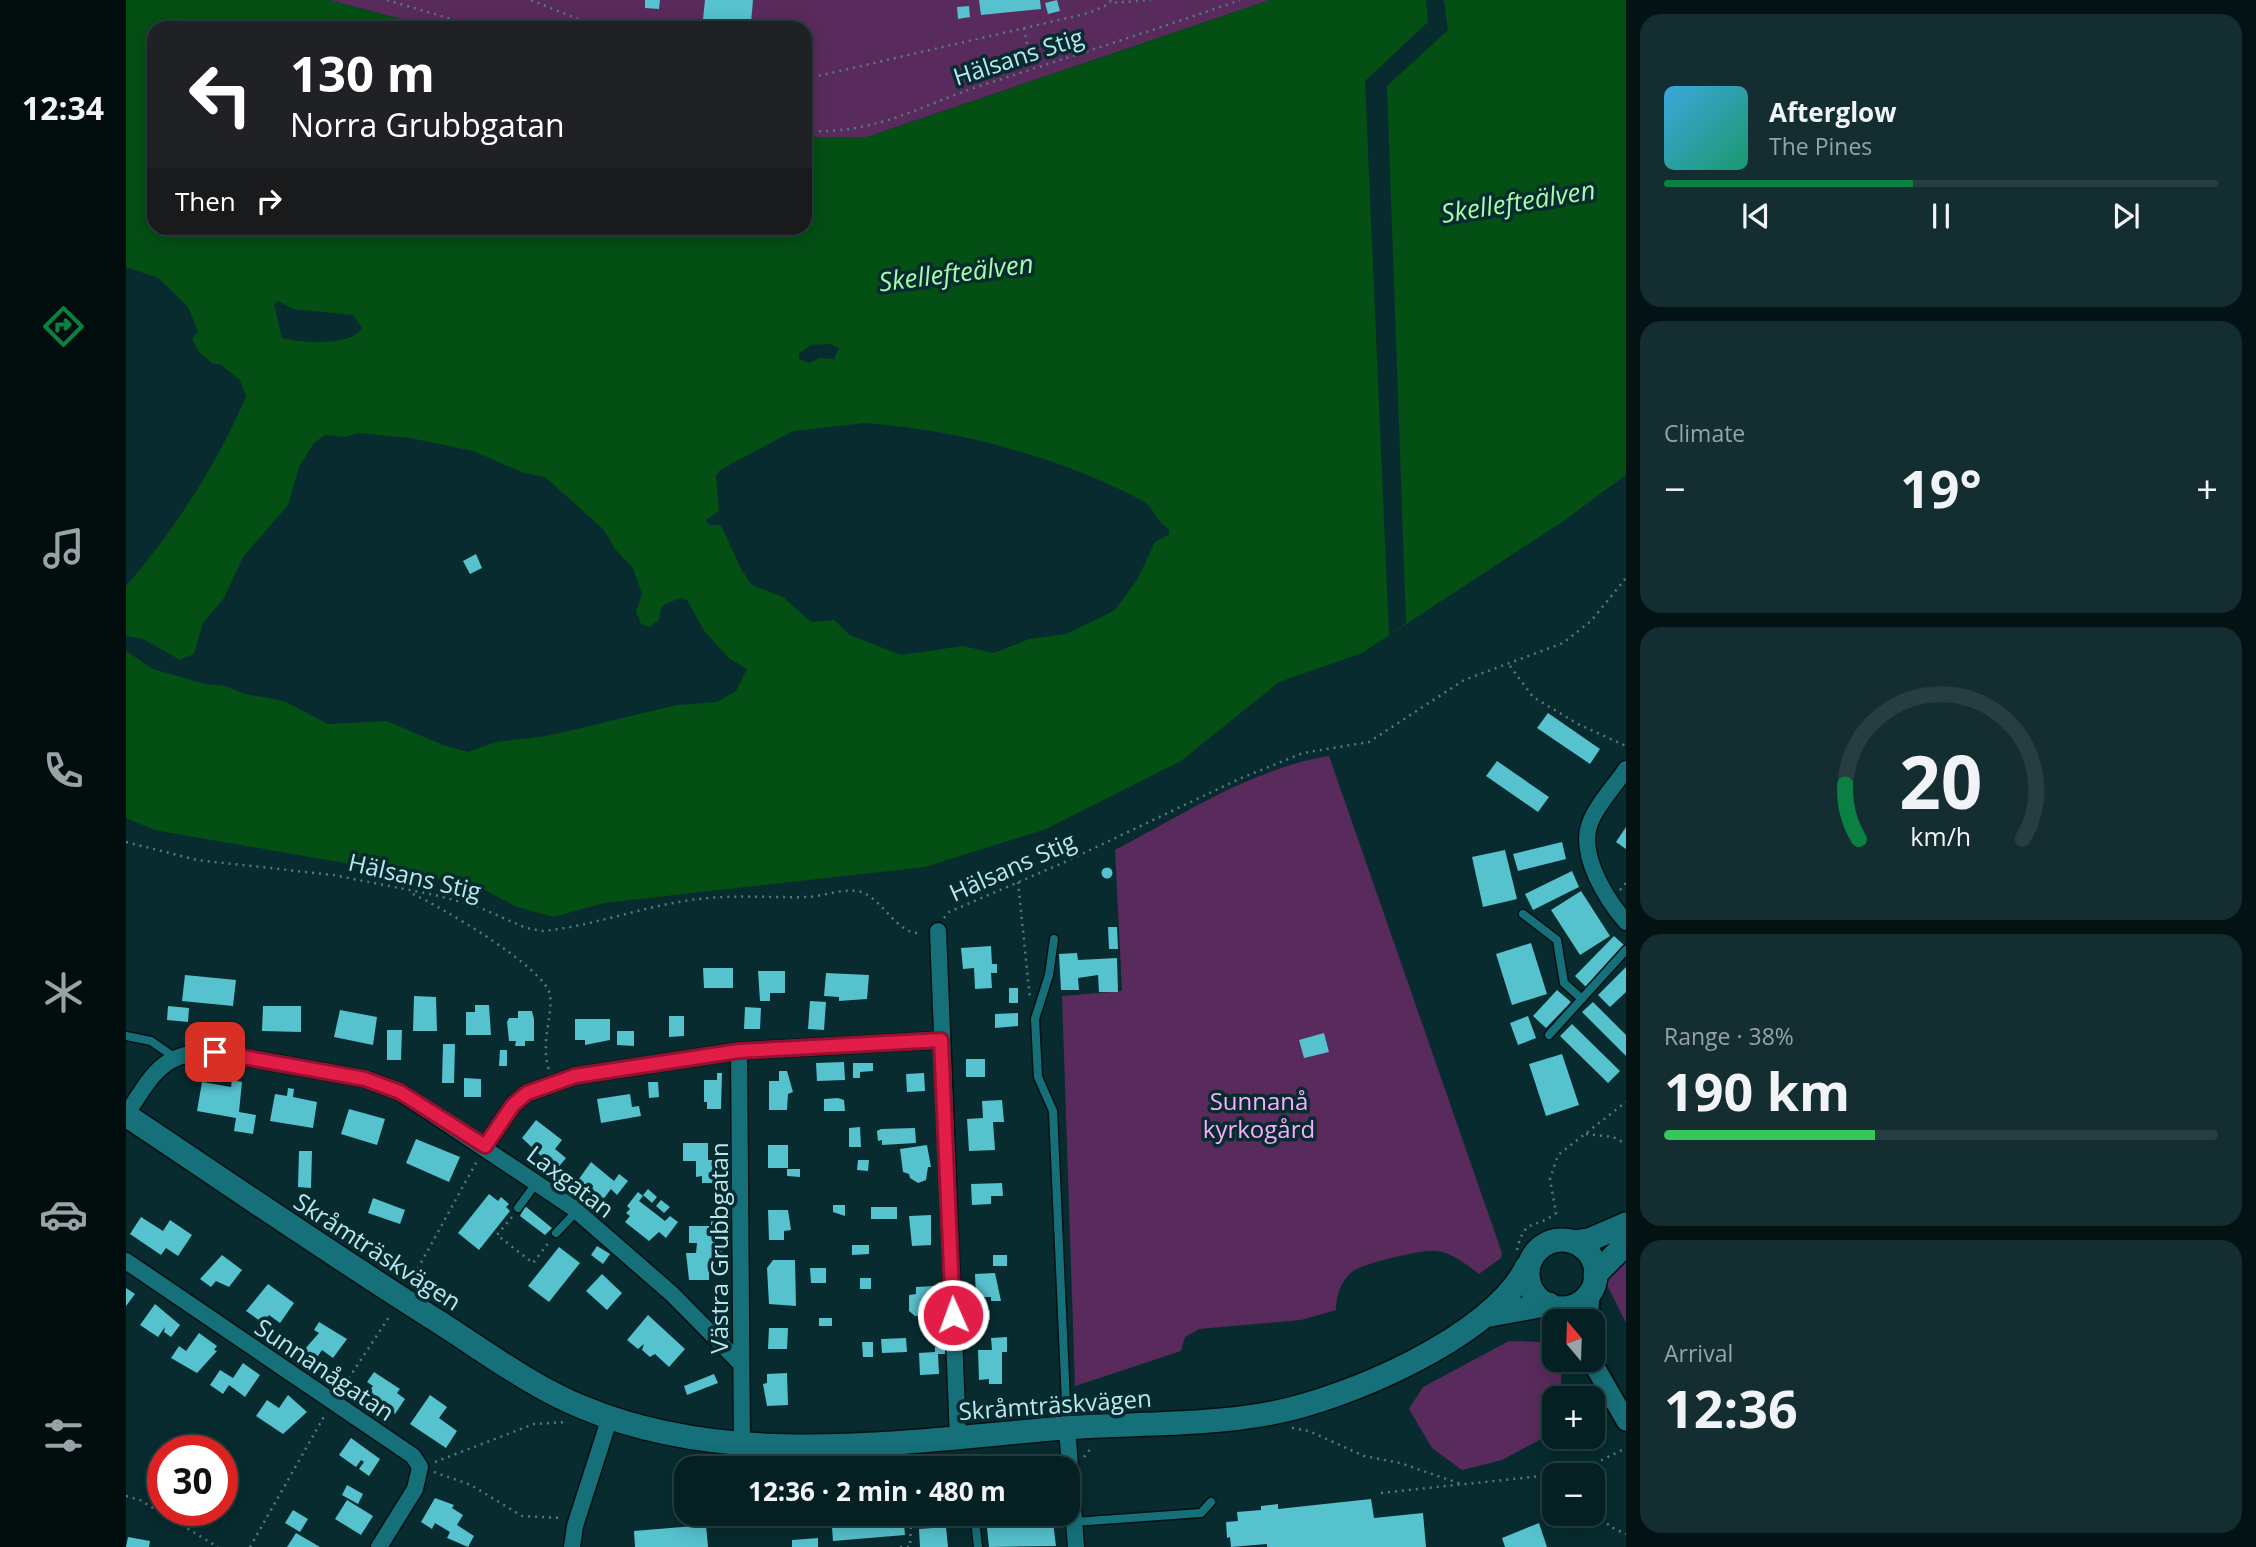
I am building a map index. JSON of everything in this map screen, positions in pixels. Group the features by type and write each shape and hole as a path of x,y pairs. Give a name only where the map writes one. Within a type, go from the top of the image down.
{"main road":[{"name":"Skråmträskvägen","path":"126,1115 401,1298 579,1406 648,1430 726,1445 958,1437 1272,1413 1373,1382 1485,1316 1521,1278 1521,1261"},
{"path":"1554,1309 1532,1291 1521,1261 1543,1245 1554,1241 1588,1240 1626,1224"},
{"path":"1575,1242 1592,1258 1592,1285"},
{"path":"1563,1309 1580,1303 1626,1244"},
{"name":"Skråmträskvägen","path":"1485,1316 1542,1312"}],"street":[{"path":"1626,769 1590,823 1586,841 1599,882 1626,922"},
{"path":"938,931 958,1437"},
{"path":"485,1146 513,1105 527,1093 575,1076 739,1051 941,1040"},
{"name":"Laxgatan","path":"174,1057 195,1051 215,1052 365,1079 400,1092 485,1146 577,1211 672,1294 741,1364"},
{"name":"Västra Grubbgatan","path":"739,1051 743,1445"},
{"path":"126,1115 151,1076 174,1057"},
{"name":"Sunnanågatan","path":"126,1261 412,1456 420,1467"},
{"path":"1589,1309 1592,1285"},
{"path":"1598,1372 1626,1421"},
{"path":"572,1547 577,1519 610,1418"},
{"path":"1067,1428 1069,1456"},
{"path":"379,1547 415,1489 420,1467"},
{"path":"1073,1526 1076,1547"}],"lane":[{"path":"1523,914 1557,940 1564,983 1582,999"},
{"path":"1054,939 1049,975 1035,1019 1038,1077 1053,1111 1067,1428"},
{"path":"1549,1035 1626,950"},
{"path":"126,1036 151,1041 174,1057"},
{"path":"518,1208 537,1182"},
{"path":"556,1233 577,1211"},
{"path":"1080,1515 1201,1513 1211,1502"},
{"path":"976,1526 978,1547"}],"path":[{"path":"387,0 458,21"},
{"path":"531,0 583,21"},
{"path":"812,75 818,76 1089,13 1110,1 1151,0"},
{"name":"Hälsans Stig","path":"812,131 839,132 879,125 958,93 1240,0"},
{"path":"1024,28 1032,69"},
{"name":"Hälsans Stig","path":"126,842 197,860 332,874 458,900 526,928 543,931 690,900 753,894 809,897 860,891 915,933 938,931 941,920 949,912 1186,802 1303,753 1369,743 1464,680 1563,643 1591,621 1626,578"},
{"path":"1510,665 1533,697 1578,724 1626,746"},
{"path":"1018,882 1028,992 1035,1019"},
{"path":"409,892 441,907 539,975 550,995 546,1049 553,1083"},
{"path":"1521,1261 1521,1233 1527,1225 1546,1220 1556,1213 1550,1191 1552,1167 1567,1146 1626,1101"},
{"path":"1585,1133 1613,1137 1626,1144"},
{"path":"250,1547 333,1401 401,1298 485,1146"},
{"path":"518,1208 497,1235 533,1263 556,1233"},
{"path":"420,1467 534,1424 572,1421"},
{"path":"1290,1428 1309,1432 1364,1456 1400,1462 1464,1485"},
{"path":"1599,1463 1626,1448"},
{"path":"420,1467 471,1485 522,1516 577,1519"},
{"path":"1381,1493 1542,1478"},
{"path":"126,1496 140,1500 218,1547"},
{"path":"1605,1520 1609,1526 1626,1534"},
{"path":"900,1547 910,1547 911,1526"}],"green space":[{"path":"329,0 1270,0 867,137 812,137 812,21 408,21"},
{"name":"Sunnanå kyrkogård","path":"1329,756 1502,1253 1501,1258 1479,1274 1465,1263 1437,1251 1381,1261 1353,1271 1345,1279 1337,1299 1336,1310 1301,1320 1199,1329 1185,1337 1181,1351 1075,1386 1062,996 1122,991 1115,850 1246,782 1301,762"},
{"path":"1626,1259 1626,1323 1602,1275"},
{"path":"1509,1341 1542,1342 1542,1372 1562,1372 1561,1386 1542,1386 1542,1438 1502,1460 1462,1470 1432,1448 1409,1409 1423,1387"}],"water":[{"name":"Skellefteälven","path":"126,0 329,0 408,21 147,21 147,235 812,235 812,137 867,137 1270,0 1626,0 1626,475 1562,522 1362,653 1279,682 1181,761 1046,829 925,867 604,903 554,917 517,907 477,886 154,830 126,818 126,651 153,669 205,684 225,686 245,694 284,701 328,724 387,721 443,745 468,752 496,742 547,736 677,705 717,702 736,691 747,669 729,658 705,632 687,600 681,598 665,604 661,608 659,620 649,627 641,624 636,611 642,594 633,568 615,549 604,530 545,477 524,473 473,451 410,438 358,433 345,437 325,435 314,443 299,467 288,505 243,557 224,598 203,623 194,654 180,660 143,639 126,636 126,586 194,496 235,422 246,396 240,380 199,352 192,339 198,331 188,307 158,278 126,267","holes":["278,301 293,309 353,315 362,328 356,334 337,341 313,342 282,338 274,304","830,344 839,348 834,359 820,358 809,363 799,359 799,354 811,345","865,423 971,439 1075,470 1141,500 1169,529 1169,534 1155,542 1137,580 1114,611 1066,634 1029,639 994,653 963,646 901,655 850,635 834,620 811,622 783,597 752,585 741,569 721,525 709,525 706,520 719,511 716,476 720,470 793,431"]}],"pier":[{"path":"1426,0 1444,0 1448,30 1387,86 1406,623 1389,635 1365,81 1428,22"}],"building":[{"path":"645,0 660,0 659,9 645,8"},
{"path":"705,0 753,0 751,21 703,19"},
{"path":"979,0 1040,0 1041,9 981,15"},
{"path":"1057,0 1060,11 1048,14 1045,3"},
{"path":"969,6 970,17 958,19 957,7"},
{"path":"476,554 482,568 470,574 463,561"},
{"path":"1548,713 1600,749 1590,764 1537,728"},
{"path":"1497,761 1549,797 1538,812 1486,776"},
{"path":"1626,827 1626,849 1616,842"},
{"path":"1562,842 1566,859 1518,871 1513,854"},
{"path":"1505,850 1517,899 1483,907 1472,857"},
{"path":"1107,868 1111,869 1111,877 1107,878 1103,877 1102,873 1103,869"},
{"path":"1572,871 1579,887 1533,910 1525,894"},
{"path":"1581,891 1610,936 1580,955 1551,910"},
{"path":"1108,927 1117,927 1118,949 1109,949"},
{"path":"1614,936 1626,947 1586,987 1575,976"},
{"path":"1531,943 1547,994 1512,1005 1496,954"},
{"path":"991,946 992,964 997,964 997,973 991,973 992,988 975,989 974,968 963,969 961,948"},
{"path":"1077,953 1078,960 1117,958 1118,992 1099,992 1098,975 1078,978 1079,990 1061,990 1059,954"},
{"path":"1626,967 1626,992 1610,1007 1598,995"},
{"path":"703,968 733,968 733,988 704,988"},
{"path":"758,971 785,971 785,993 770,993 770,1001 760,1001"},
{"path":"826,973 869,975 867,999 839,1001 839,997 824,996"},
{"path":"185,975 236,980 233,1006 182,1001"},
{"path":"1009,988 1018,988 1018,1003 1009,1003"},
{"path":"1557,990 1571,1002 1546,1028 1533,1016"},
{"path":"414,996 436,997 437,1031 413,1031"},
{"path":"810,1001 826,1002 824,1030 808,1029"},
{"path":"1593,1002 1626,1035 1626,1056 1582,1012"},
{"path":"475,1005 489,1005 491,1035 466,1035 466,1012 475,1012"},
{"path":"168,1006 189,1008 188,1022 167,1020"},
{"path":"263,1006 301,1006 301,1032 262,1031"},
{"path":"745,1007 761,1008 760,1029 744,1029"},
{"path":"340,1010 377,1017 373,1045 334,1037"},
{"path":"518,1011 532,1011 534,1019 534,1041 525,1041 525,1046 515,1046 516,1041 509,1041 507,1022 509,1018 518,1018"},
{"path":"1018,1013 1018,1026 995,1028 995,1014"},
{"path":"669,1016 684,1016 684,1036 669,1037"},
{"path":"1528,1016 1536,1038 1518,1045 1510,1023"},
{"path":"575,1019 610,1019 610,1040 585,1045 585,1040 575,1040"},
{"path":"1572,1024 1620,1071 1608,1083 1560,1036"},
{"path":"387,1030 402,1030 401,1060 387,1060"},
{"path":"617,1031 634,1031 634,1046 617,1045"},
{"path":"1324,1033 1329,1052 1304,1058 1299,1040"},
{"path":"443,1044 455,1044 454,1083 442,1083"},
{"path":"500,1050 507,1050 507,1066 499,1066"},
{"path":"1562,1054 1579,1105 1546,1116 1529,1064"},
{"path":"966,1059 985,1059 985,1077 966,1077"},
{"path":"844,1062 845,1080 817,1081 816,1063"},
{"path":"853,1063 873,1063 873,1071 860,1072 860,1078 853,1078"},
{"path":"779,1071 787,1071 793,1092 788,1094 787,1110 769,1110 769,1081 779,1081"},
{"path":"717,1073 722,1073 721,1109 707,1109 707,1102 704,1102 704,1080 717,1080"},
{"path":"924,1073 925,1091 907,1092 906,1074"},
{"path":"464,1078 481,1079 481,1097 464,1097"},
{"path":"232,1080 242,1082 239,1112 256,1115 253,1134 234,1131 236,1118 197,1111 202,1082 231,1087"},
{"path":"648,1082 658,1082 659,1097 649,1098"},
{"path":"288,1088 294,1089 293,1097 317,1102 313,1128 270,1121 275,1094 287,1096"},
{"path":"630,1094 632,1107 639,1106 641,1116 601,1123 597,1099"},
{"path":"824,1099 844,1100 845,1111 824,1111"},
{"path":"1002,1100 1004,1122 993,1122 995,1150 969,1151 967,1119 983,1118 982,1101"},
{"path":"349,1109 385,1119 377,1145 341,1134"},
{"path":"536,1120 562,1140 555,1149 566,1158 556,1170 522,1138"},
{"path":"860,1127 861,1147 849,1147 849,1128"},
{"path":"915,1128 916,1143 882,1145 882,1140 878,1141 877,1131 881,1129"},
{"path":"416,1139 460,1157 449,1182 406,1163"},
{"path":"683,1143 708,1143 708,1160 722,1160 722,1183 702,1183 702,1176 696,1177 696,1161 683,1161"},
{"path":"768,1145 788,1145 788,1168 768,1168"},
{"path":"927,1145 931,1167 928,1167 926,1180 918,1183 903,1172 900,1149"},
{"path":"299,1151 312,1151 311,1188 298,1187"},
{"path":"858,1160 869,1160 868,1171 857,1170"},
{"path":"591,1162 614,1181 619,1174 628,1181 617,1195 611,1189 602,1201 591,1192 586,1197 574,1186"},
{"path":"787,1169 800,1169 800,1177 787,1176"},
{"path":"1002,1183 1003,1196 991,1196 991,1204 972,1205 971,1184"},
{"path":"648,1189 657,1197 652,1203 643,1195"},
{"path":"638,1192 643,1196 639,1201 665,1221 670,1216 678,1222 666,1238 659,1232 649,1241 625,1222 630,1216 626,1213 630,1209 627,1206"},
{"path":"489,1194 498,1201 501,1197 509,1204 506,1207 510,1211 479,1250 458,1233"},
{"path":"373,1198 405,1210 400,1224 368,1213"},
{"path":"661,1200 670,1207 664,1213 656,1206"},
{"path":"833,1205 845,1205 845,1216 833,1212"},
{"path":"525,1206 552,1228 545,1235 520,1216"},
{"path":"871,1207 897,1207 897,1219 871,1219"},
{"path":"768,1210 788,1210 791,1230 784,1231 784,1240 769,1240"},
{"path":"931,1215 931,1245 912,1246 909,1216"},
{"path":"141,1217 163,1231 170,1220 192,1235 178,1256 166,1248 161,1255 130,1234"},
{"path":"711,1218 721,1218 721,1225 711,1225"},
{"path":"689,1226 709,1226 709,1233 722,1237 722,1268 709,1270 709,1280 689,1280 686,1253 696,1253 697,1243 689,1243"},
{"path":"852,1245 869,1245 869,1254 852,1255"},
{"path":"597,1246 610,1254 603,1264 591,1255"},
{"path":"559,1247 580,1263 549,1302 528,1286"},
{"path":"222,1255 242,1270 229,1287 216,1281 211,1287 200,1279"},
{"path":"993,1255 1007,1255 1007,1266 993,1266"},
{"path":"773,1260 795,1260 796,1306 769,1304 767,1268"},
{"path":"810,1268 826,1268 826,1283 811,1283"},
{"path":"995,1273 1001,1301 991,1301 991,1297 976,1297 975,1274"},
{"path":"602,1274 622,1293 607,1310 586,1291"},
{"path":"860,1278 871,1278 871,1289 860,1289"},
{"path":"268,1284 294,1303 280,1323 269,1315 263,1323 246,1311"},
{"path":"934,1286 935,1315 915,1316 909,1311 909,1295 916,1294 916,1287"},
{"path":"126,1288 135,1294 126,1306"},
{"path":"155,1304 180,1325 171,1337 164,1332 165,1327 158,1337 140,1325"},
{"path":"990,1310 990,1320 980,1320 980,1311"},
{"path":"648,1315 685,1349 669,1367 655,1354 650,1357 642,1350 644,1344 638,1349 627,1340"},
{"path":"819,1318 832,1318 832,1326 819,1326"},
{"path":"319,1322 347,1339 333,1358 322,1350 316,1359 304,1350 319,1333 314,1330"},
{"path":"769,1328 788,1328 787,1349 768,1349"},
{"path":"199,1333 217,1346 214,1350 217,1351 197,1373 171,1358 179,1346 186,1351"},
{"path":"1007,1337 1007,1352 1002,1352 1002,1384 989,1384 989,1379 979,1380 978,1350 992,1350 991,1338"},
{"path":"906,1338 907,1352 882,1353 881,1339"},
{"path":"862,1342 873,1342 873,1357 863,1357"},
{"path":"945,1346 946,1354 938,1354 939,1374 920,1375 919,1353 935,1352 935,1347"},
{"path":"243,1363 260,1375 245,1397 229,1385 223,1394 210,1385 220,1370 233,1378"},
{"path":"374,1372 400,1389 397,1393 405,1399 395,1414 369,1391 373,1386 367,1382"},
{"path":"787,1373 788,1405 767,1406 763,1384 767,1383 767,1374"},
{"path":"714,1374 718,1383 687,1395 684,1386"},
{"path":"288,1395 307,1412 283,1434 256,1416 267,1400 279,1408"},
{"path":"430,1395 447,1407 439,1418 457,1431 446,1448 410,1424"},
{"path":"351,1438 380,1459 369,1476 359,1469 364,1462 361,1460 356,1467 339,1455"},
{"path":"347,1485 363,1494 358,1504 342,1495"},
{"path":"435,1498 454,1505 452,1508 463,1515 457,1525 474,1536 468,1547 447,1538 450,1532 435,1523 432,1529 421,1522"},
{"path":"1371,1499 1374,1518 1423,1513 1426,1547 1267,1547 1267,1544 1231,1547 1230,1537 1227,1538 1226,1522 1238,1521 1237,1512 1261,1510 1261,1506 1278,1504 1278,1509"},
{"path":"347,1500 373,1516 361,1535 335,1519"},
{"path":"293,1510 308,1519 300,1532 285,1523"},
{"path":"1539,1523 1547,1547 1505,1547 1502,1538"},
{"path":"706,1526 708,1547 635,1547 634,1531"},
{"path":"832,1526 904,1526 905,1535 833,1541"},
{"path":"1054,1526 1056,1546 989,1547 987,1528"},
{"path":"946,1527 948,1547 920,1547 919,1529"},
{"path":"296,1533 320,1547 287,1547"},
{"path":"128,1537 150,1541 149,1547 126,1547"},
{"path":"818,1538 818,1547 792,1547 792,1540"}],"route":[{"path":"215,1052 365,1079 400,1092 485,1146 513,1105 527,1093 575,1076 739,1051 941,1040 953,1315"}]}
